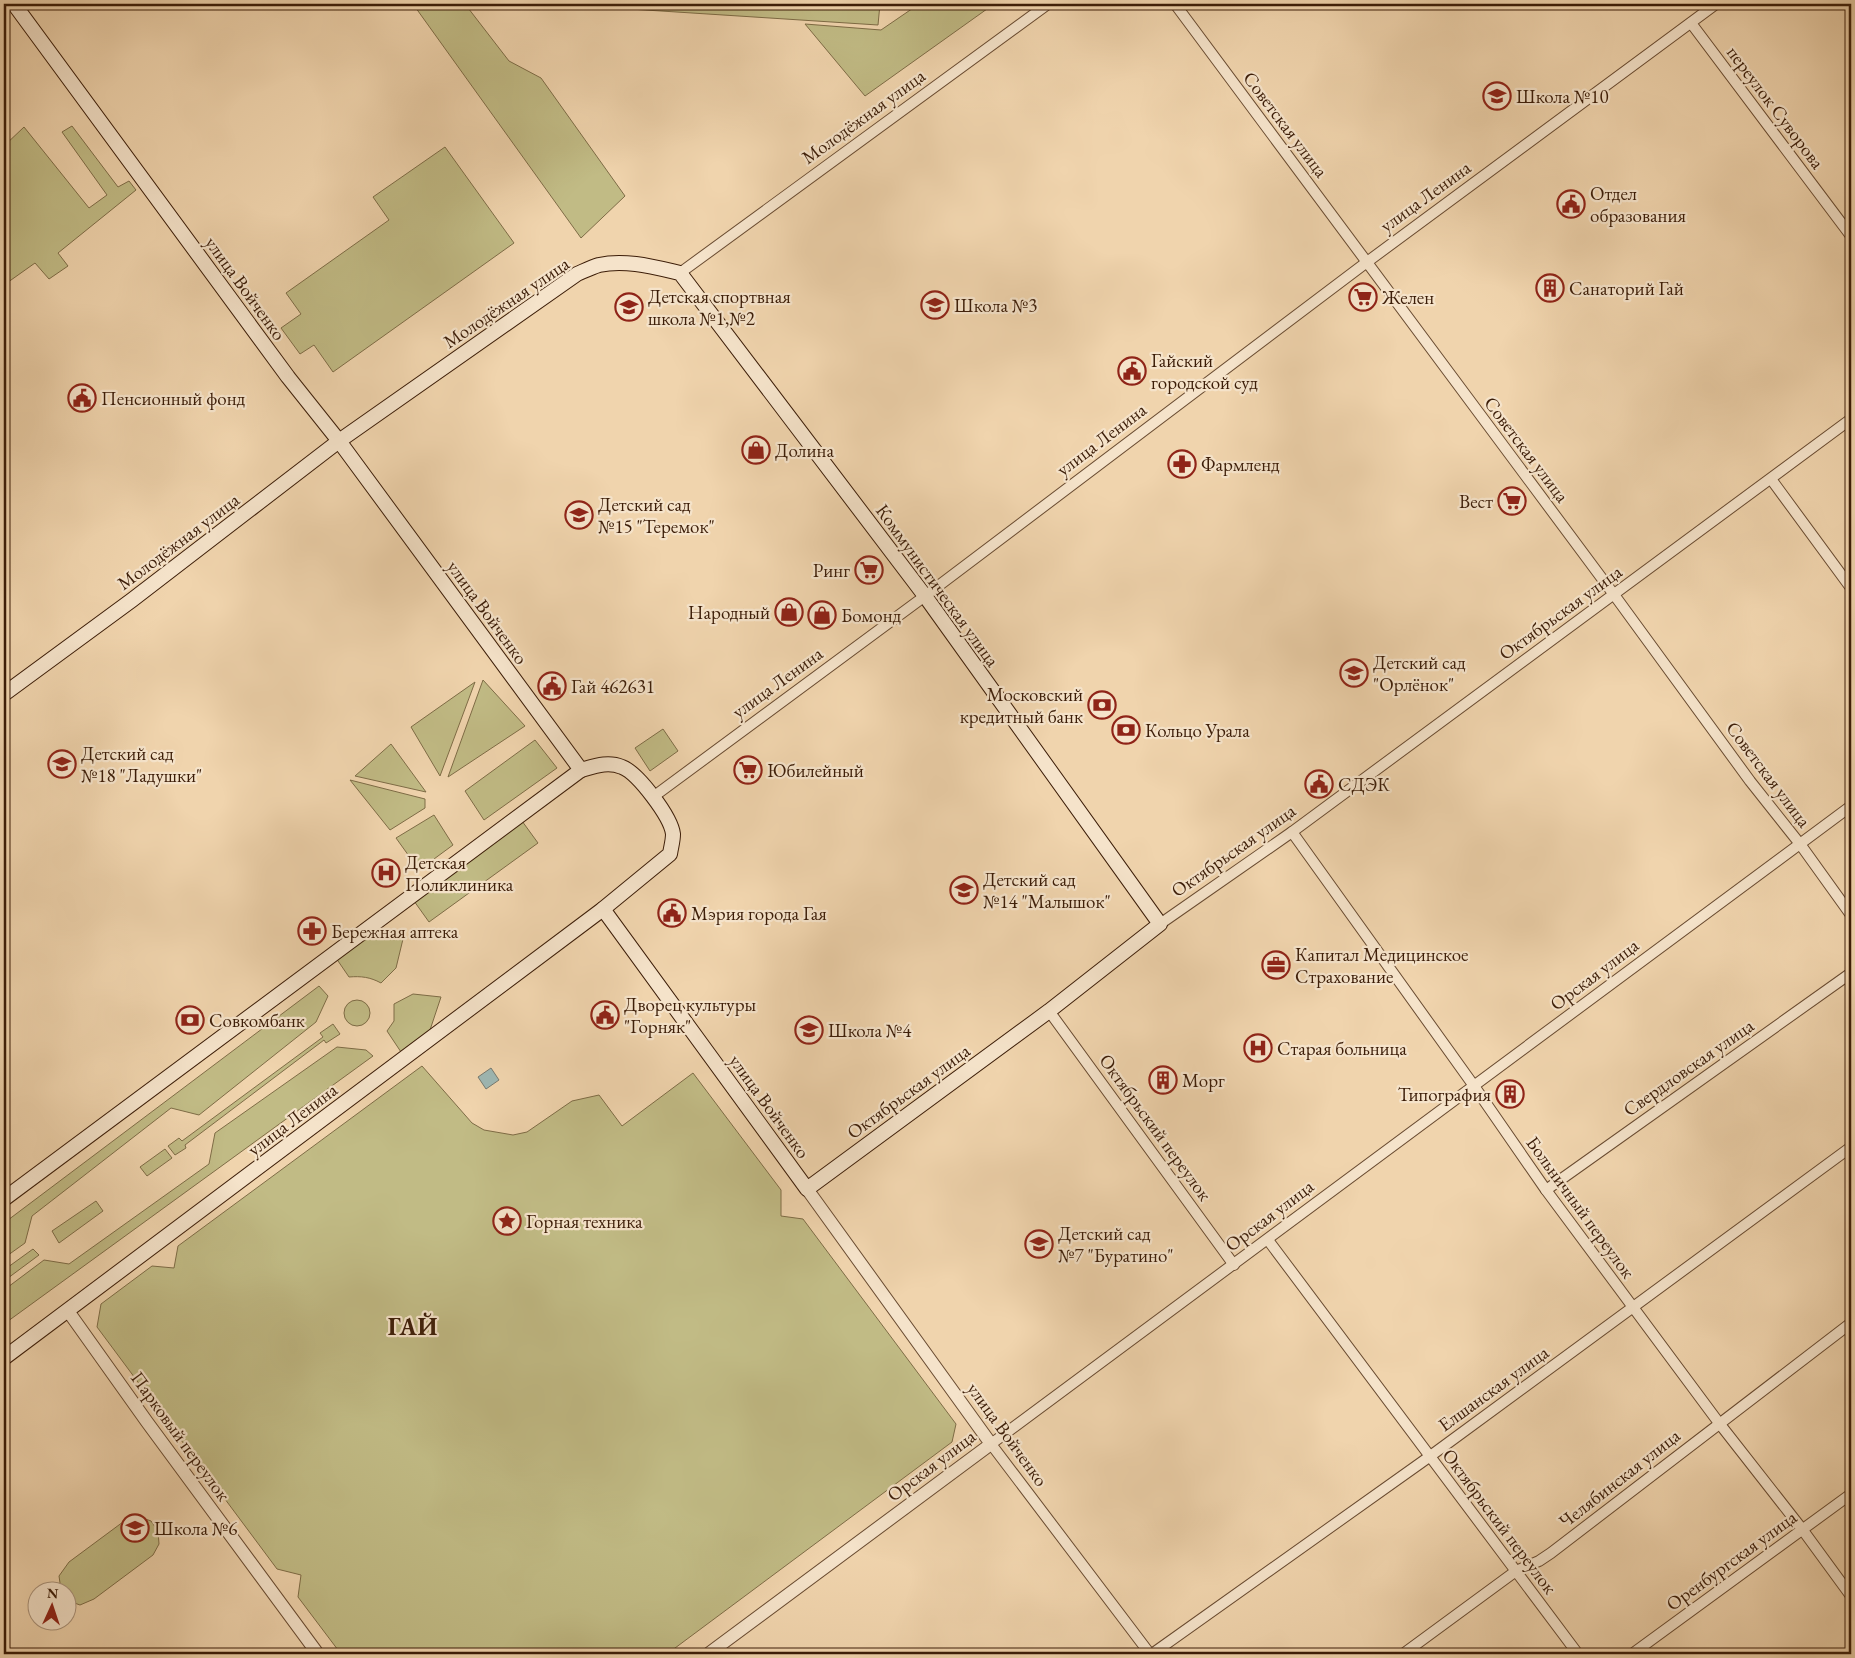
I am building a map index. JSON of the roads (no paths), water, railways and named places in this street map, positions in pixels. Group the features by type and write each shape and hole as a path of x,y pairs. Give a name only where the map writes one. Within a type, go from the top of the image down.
{"main road":[{"name":"улица Войченко","path":"14,4 288,377 339,441 580,770"},
{"name":"Молодёжная улица","path":"4,694 132,600 339,441 577,274 600,265 625,263 653,266 680,273"},
{"name":"Коммунистическая улица","path":"680,273 925,596 1160,924"},
{"path":"4,1199 580,770 610,764 622,766 630,771 653,797 667,818 673,835 670,854 603,909"},
{"name":"улица Войченко","path":"603,909 807,1189"},
{"name":"улица Ленина","path":"4,1358 603,909"},
{"name":"Октябрьская улица","path":"807,1189 1049,1011 1160,924"}],"street":[{"name":"Молодёжная улица","path":"680,273 1048,4"},
{"name":"Советская улица","path":"1175,4 1851,915"},
{"name":"улица Ленина","path":"653,797 925,596 1367,262 1716,4"},
{"name":"переулок Суворова","path":"1691,23 1851,236"},
{"name":"Октябрьская улица","path":"1160,924 1292,832 1614,596 1851,419"},
{"path":"1771,479 1849,582"},
{"name":"Орская улица","path":"708,1654 1851,806"},
{"name":"Больничный переулок","path":"1292,832 1546,1190 1719,1423 1851,1596"},
{"name":"Свердловская улица","path":"1546,1190 1851,973"},
{"name":"Октябрьский переулок","path":"1049,1011 1234,1265"},
{"name":"Елшанская улица","path":"1151,1654 1429,1456 1851,1147"},
{"name":"улица Войченко","path":"807,1189 991,1444 1151,1654"},
{"name":"Октябрьский переулок","path":"1268,1240 1578,1654"},
{"name":"Парковый переулок","path":"68,1311 146,1422 318,1654"},
{"name":"Челябинская улица","path":"1403,1654 1516,1571 1539,1561 1551,1553 1851,1323"},
{"name":"Оренбургская улица","path":"1632,1654 1851,1494"}],"water":[{"path":"491,1068 499,1080 486,1089 478,1077"}],"place":[{"name":"Школа №10","path":"1497,96"},
{"name":"Отдел образования","path":"1571,204"},
{"name":"Санаторий Гай","path":"1550,288"},
{"name":"Желен","path":"1363,297"},
{"name":"Школа №3","path":"935,305"},
{"name":"Детская спортвная школа №1,№2","path":"629,307"},
{"name":"Гайский городской суд","path":"1132,371"},
{"name":"Пенсионный фонд","path":"82,398"},
{"name":"Долина","path":"756,450"},
{"name":"Фармленд","path":"1182,464"},
{"name":"Вест","path":"1512,501"},
{"name":"Детский сад №15 \"Теремок\"","path":"579,515"},
{"name":"Ринг","path":"869,570"},
{"name":"Народный","path":"789,612"},
{"name":"Бомонд","path":"822,615"},
{"name":"Детский сад \"Орлёнок\"","path":"1354,673"},
{"name":"Гай 462631","path":"552,686"},
{"name":"Московский кредитный банк","path":"1102,705"},
{"name":"Кольцо Урала","path":"1126,730"},
{"name":"Детский сад №18 \"Ладушки\"","path":"62,764"},
{"name":"Юбилейный","path":"748,770"},
{"name":"СДЭК","path":"1319,784"},
{"name":"Детская Поликлиника","path":"386,873"},
{"name":"Детский сад №14 \"Малышок\"","path":"964,890"},
{"name":"Мэрия города Гая","path":"672,913"},
{"name":"Бережная аптека","path":"312,931"},
{"name":"Капитал Медицинское Страхование","path":"1276,965"},
{"name":"Дворец культуры \"Горняк\"","path":"605,1015"},
{"name":"Совкомбанк","path":"190,1020"},
{"name":"Школа №4","path":"809,1030"},
{"name":"Старая больница","path":"1258,1048"},
{"name":"Морг","path":"1163,1080"},
{"name":"Типография","path":"1510,1094"},
{"name":"Горная техника","path":"507,1221"},
{"name":"Детский сад №7 \"Буратино\"","path":"1039,1244"},
{"name":"Школа №6","path":"135,1528"}],"district":[{"name":"ГАЙ","path":"413,1327"}]}
